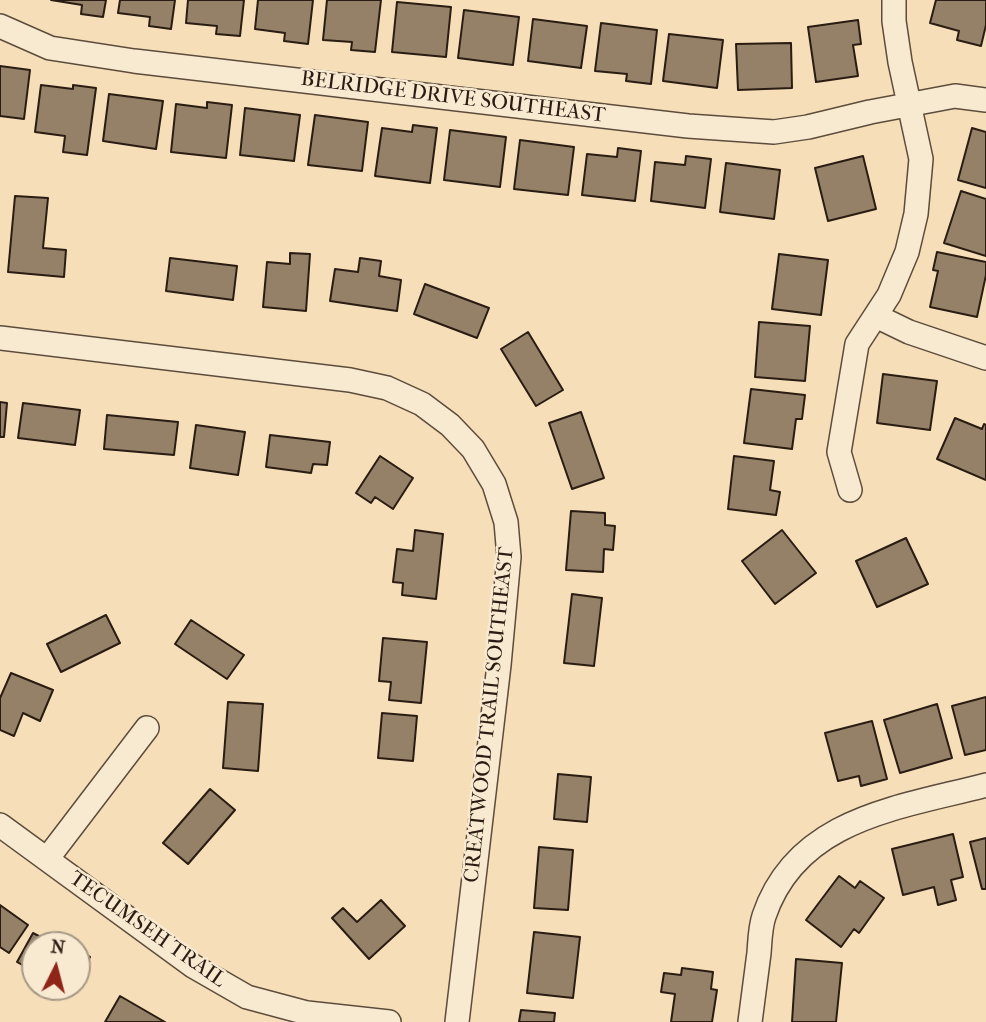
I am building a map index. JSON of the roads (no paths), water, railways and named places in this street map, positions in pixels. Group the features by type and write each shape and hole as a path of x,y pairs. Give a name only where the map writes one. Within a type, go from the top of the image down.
{"street":[{"path":"850,490 839,452 857,344 889,295 908,251 916,214 921,159 894,21 894,0"},
{"name":"BELRIDGE DRIVE SOUTHEAST","path":"0,26 50,48 134,61 688,127 774,132 955,96 986,100"},
{"path":"876,316 909,332 986,358"},
{"name":"CREATWOOD TRAIL SOUTHEAST","path":"0,338 350,380 387,388 422,404 450,425 473,449 494,484 506,522 509,556 457,1022"},
{"path":"47,859 147,728"},
{"path":"750,1022 763,919 773,893 788,870 806,851 830,833 861,820 986,785"},
{"name":"TECUMSEH TRAIL","path":"0,825 192,966 247,997 307,1013 388,1022"}]}
